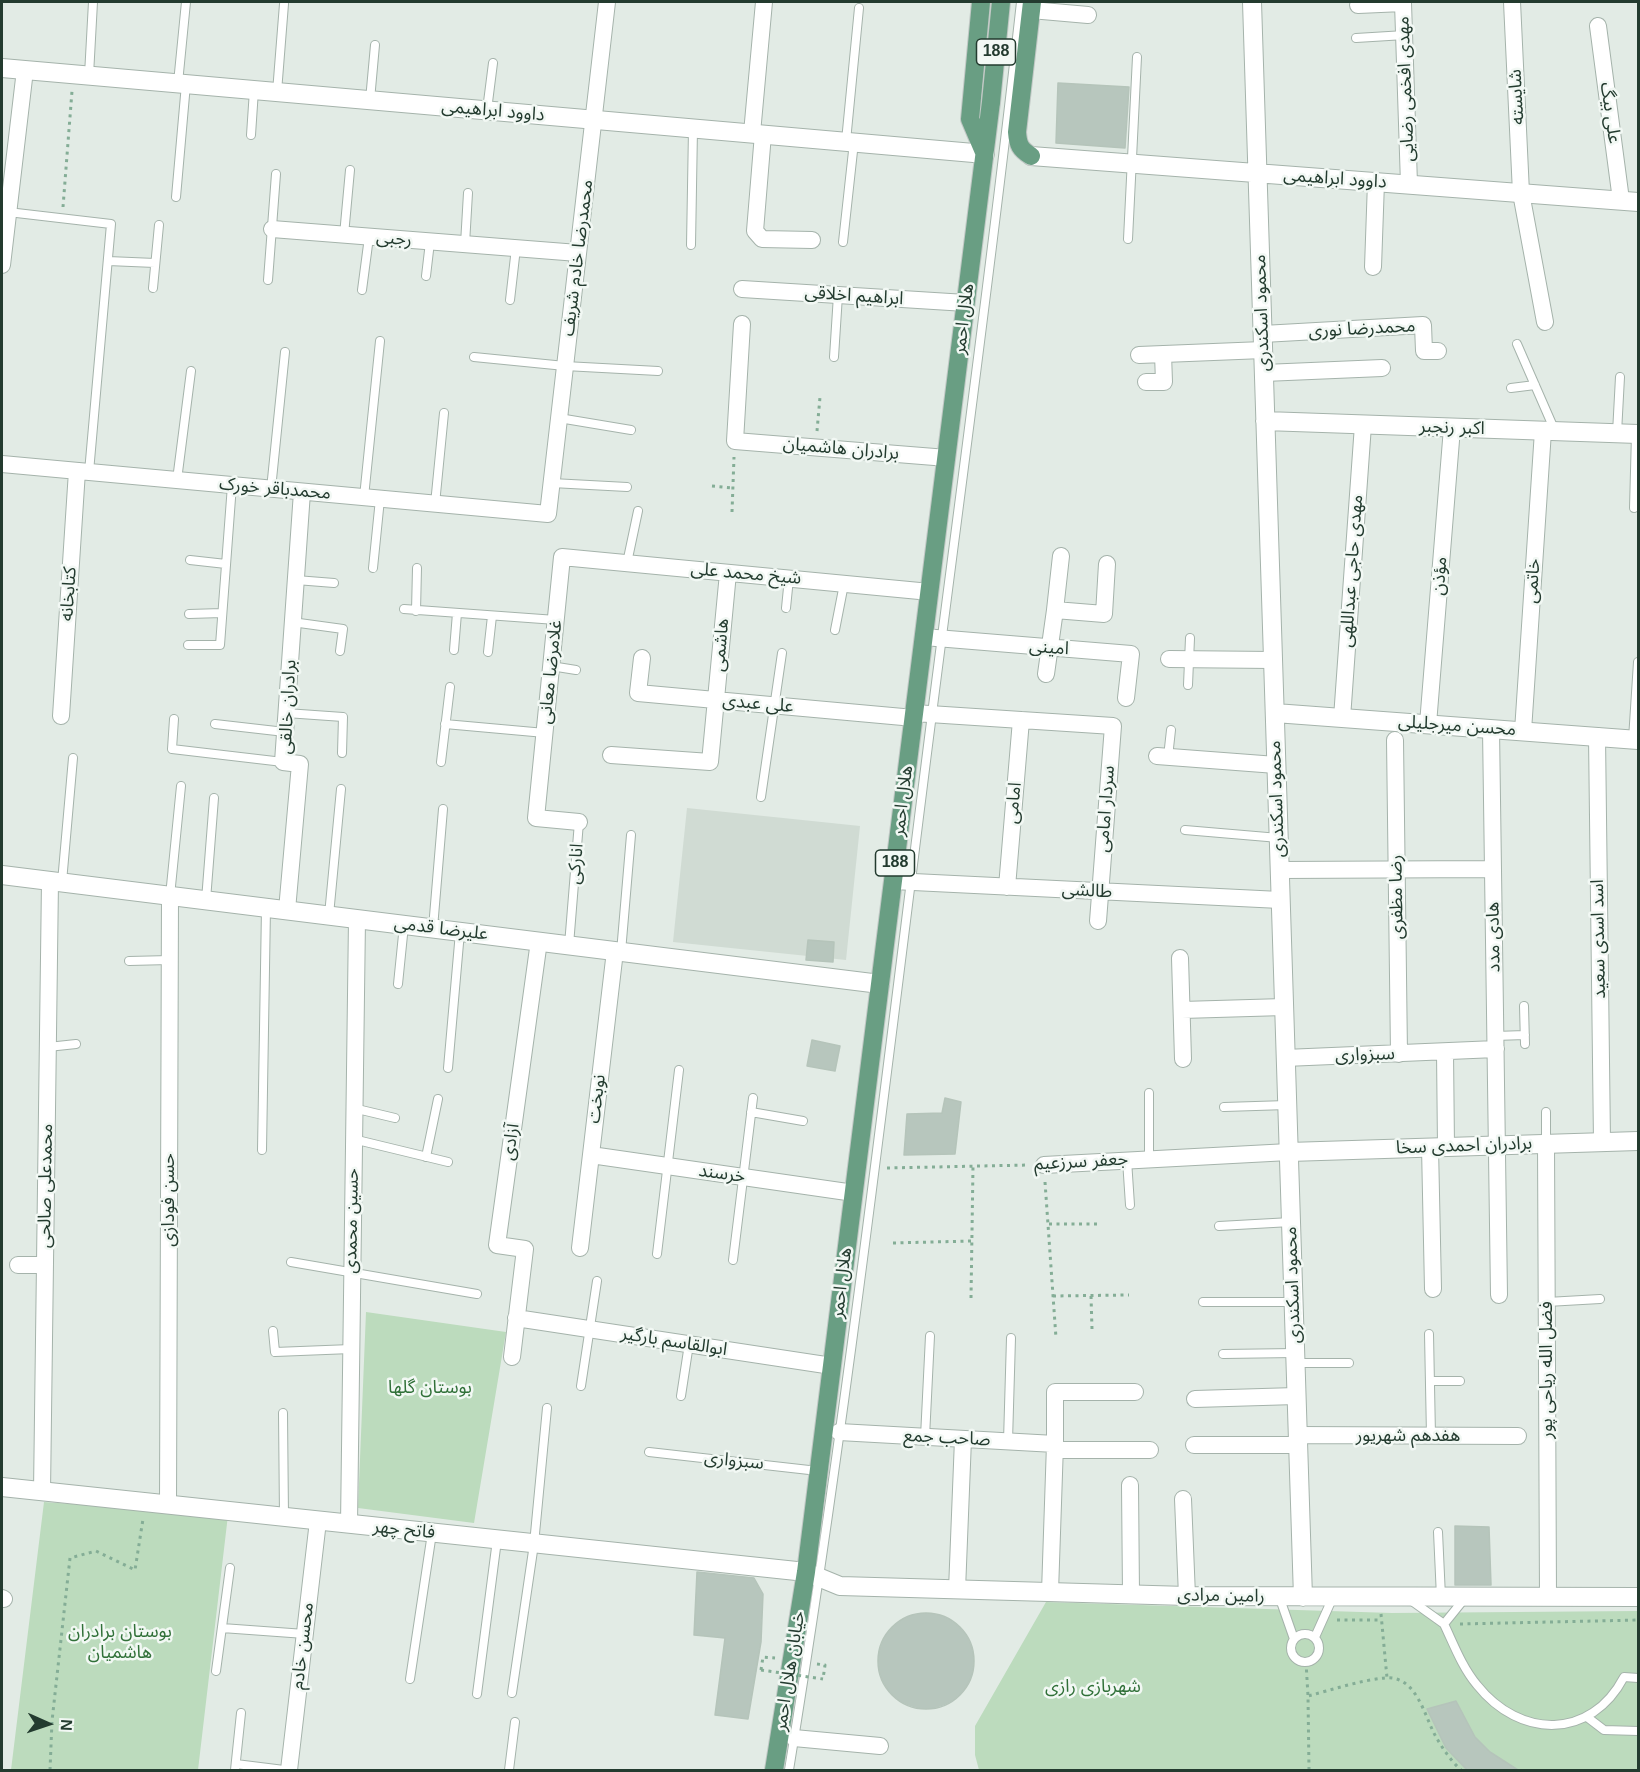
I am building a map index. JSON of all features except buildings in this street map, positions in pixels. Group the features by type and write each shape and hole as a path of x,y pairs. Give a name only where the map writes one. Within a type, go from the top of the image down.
{"main road":[{"path":"981,2 970,119 985,154"},
{"name":"هلال احمر","path":"812,1575 818,1471 880,984 902,882 920,715 933,638 930,592 1002,2"},
{"path":"1028,4 1017,132 1021,150 1031,156"},
{"name":"خیابان هلال احمر","path":"774,1770 812,1575"}],"street":[{"name":"محمدرضا خادم شریف","path":"548,514 607,2"},
{"path":"764,2 755,231 762,239 812,240"},
{"name":"محمود اسکندری","path":"1252,2 1303,1597"},
{"name":"شایسته","path":"1512,2 1521,193 1545,322"},
{"name":"مهدی افخمی رضایی","path":"1358,5 1403,3 1409,184"},
{"path":"1028,4 1088,15"},
{"name":"علی بیگ","path":"1598,26 1630,201"},
{"name":"داوود ابراهیمی","path":"2,68 985,154"},
{"path":"2,265 25,70"},
{"name":"داوود ابراهیمی","path":"1031,156 1630,201"},
{"path":"1373,267 1376,182"},
{"name":"رجبی","path":"272,229 578,253"},
{"name":"ابراهیم اخلاقی","path":"742,289 966,303"},
{"path":"735,441 742,324"},
{"name":"محمدرضا نوری","path":"1263,342 1424,324 1424,351 1438,351"},
{"path":"1138,355 1263,342"},
{"path":"1146,382 1164,382 1163,354"},
{"path":"1264,374 1382,368"},
{"name":"اکبر رنجبر","path":"1265,421 1637,434"},
{"name":"مهدی حاجی عبداللهی","path":"1342,718 1363,425"},
{"name":"مؤذن","path":"1428,724 1452,428"},
{"name":"خاتمی","path":"1523,731 1549,431"},
{"name":"برادران هاشمیان","path":"735,441 947,458"},
{"name":"محمدباقر خورک","path":"2,464 548,514"},
{"name":"کتابخانه","path":"61,716 83,471"},
{"name":"برادران خالقی","path":"287,910 300,764 283,762 302,492"},
{"path":"1046,674 1061,556"},
{"name":"شیخ محمد علی","path":"562,557 930,592"},
{"name":"غلامرضا معانی","path":"539,787 562,557"},
{"path":"1055,610 1104,614 1107,564"},
{"name":"هاشمی","path":"611,755 710,762 728,573"},
{"name":"امینی","path":"933,638 1131,654 1126,698"},
{"name":"علی عبدی","path":"642,658 638,693 920,715"},
{"path":"1169,659 1273,660"},
{"name":"محسن میرجلیلی","path":"1275,712 1636,739"},
{"path":"920,715 1021,720"},
{"name":"سردار امامی","path":"1021,720 1113,726 1098,921"},
{"name":"امامی","path":"1007,887 1021,720"},
{"name":"هادی مدد","path":"1491,729 1499,1295"},
{"name":"اسد اسدی سعید","path":"1597,736 1602,1142"},
{"name":"رضا مظفری","path":"1395,740 1399,1054"},
{"path":"1162,756 1276,765"},
{"name":"انارکی","path":"539,787 536,818 579,822"},
{"path":"1280,870 1493,869"},
{"name":"علیرضا قدمی","path":"2,875 880,984"},
{"name":"محمدعلی صالحی","path":"42,1492 48,1047 56,881"},
{"name":"طالشی","path":"902,882 1280,900"},
{"name":"حسن فودازی","path":"168,1505 170,896"},
{"name":"حسین محمدی","path":"349,1524 357,919"},
{"name":"آزادی","path":"516,1318 525,1249 496,1245 539,942"},
{"name":"نوبخت","path":"580,1248 618,951"},
{"path":"1180,958 1184,1059"},
{"path":"1182,1010 1284,1007"},
{"name":"سبزواری","path":"1285,1058 1445,1052 1495,1042"},
{"path":"1433,1289 1438,1147 1445,1052"},
{"name":"برادران احمدی سخا","path":"1288,1152 1638,1141"},
{"name":"فضل الله ریاحی پور","path":"1546,1143 1548,1597"},
{"name":"جعفر سرزعیم","path":"1044,1165 1288,1152"},
{"name":"خرسند","path":"591,1155 854,1192"},
{"path":"18,1265 45,1265"},
{"path":"512,1358 516,1318"},
{"name":"ابوالقاسم بارگیر","path":"516,1318 832,1366"},
{"path":"1050,1592 1055,1447 1054,1392 1135,1392"},
{"path":"1195,1399 1296,1396"},
{"name":"صاحب جمع","path":"839,1432 1055,1447 1150,1450"},
{"name":"هفدهم شهریور","path":"1194,1445 1431,1436 1518,1436"},
{"path":"957,1590 963,1439"},
{"path":"1130,1485 1131,1594"},
{"name":"فاتح چهر","path":"2,1487 812,1575"},
{"path":"1183,1499 1187,1596"},
{"name":"محسن خادم","path":"289,1770 318,1521"},
{"name":"رامین مرادی","path":"812,1575 840,1587 1187,1596 1638,1597"},
{"path":"794,1738 880,1746"}],"lane":[{"path":"81,75 93,2"},
{"path":"176,197 186,2"},
{"path":"277,92 285,4"},
{"path":"933,638 1010,103 1028,4"},
{"path":"843,242 859,8"},
{"path":"1356,38 1405,36"},
{"path":"370,100 375,45"},
{"path":"1128,239 1137,57"},
{"path":"487,110 493,63"},
{"path":"251,135 254,90"},
{"path":"691,245 693,128"},
{"path":"344,235 350,170"},
{"path":"268,280 276,174"},
{"path":"465,244 468,193"},
{"path":"8,212 111,224 83,471"},
{"path":"153,288 159,225"},
{"path":"362,290 369,237"},
{"path":"426,276 430,242"},
{"path":"510,300 516,248"},
{"path":"108,261 155,263"},
{"path":"834,357 838,295"},
{"path":"373,568 372,498 380,341"},
{"path":"1517,344 1535,384 1549,431"},
{"path":"271,489 285,352"},
{"path":"474,357 565,366 658,371"},
{"path":"177,480 191,371"},
{"path":"1617,433 1620,377"},
{"path":"1511,388 1535,384"},
{"path":"435,504 444,413"},
{"path":"559,418 631,430"},
{"path":"1634,508 1637,434"},
{"path":"552,483 627,487"},
{"path":"188,645 220,645 232,485"},
{"path":"627,563 638,511"},
{"path":"190,560 226,564"},
{"path":"416,610 417,568"},
{"path":"786,608 789,578"},
{"path":"296,580 334,582"},
{"path":"836,630 844,584"},
{"path":"404,609 556,621"},
{"path":"189,614 222,613"},
{"path":"454,650 457,613"},
{"path":"488,652 492,616"},
{"path":"292,622 343,629 340,651"},
{"path":"1188,685 1190,638"},
{"path":"761,797 782,653"},
{"path":"1636,739 1638,662"},
{"path":"551,666 576,670"},
{"path":"441,762 450,687"},
{"path":"286,714 343,717 342,753"},
{"path":"174,719 172,749 283,762"},
{"path":"215,724 285,732"},
{"path":"445,724 545,733"},
{"path":"1162,756 1171,730"},
{"path":"56,881 73,758"},
{"path":"170,896 181,786"},
{"path":"329,915 341,789"},
{"path":"206,900 214,798"},
{"path":"433,928 443,809"},
{"name":"انارکی","path":"569,945 579,822"},
{"path":"1185,830 1279,838"},
{"path":"618,951 631,835"},
{"path":"789,1770 812,1575 839,1432 874,1168 902,882"},
{"path":"262,1150 266,908"},
{"path":"398,984 404,925"},
{"path":"448,1068 460,932"},
{"path":"129,961 170,960"},
{"path":"1495,1042 1525,1040 1524,1006"},
{"path":"48,1047 76,1044"},
{"path":"657,1254 679,1070"},
{"path":"1149,1093 1149,1159"},
{"path":"733,1260 753,1098"},
{"path":"426,1157 438,1099"},
{"path":"1224,1107 1287,1105"},
{"path":"353,1108 395,1118"},
{"path":"751,1112 803,1121"},
{"path":"1546,1112 1546,1143"},
{"path":"353,1139 448,1162"},
{"path":"1127,1160 1130,1205"},
{"path":"1219,1226 1291,1222"},
{"path":"291,1262 477,1294"},
{"path":"581,1386 597,1281"},
{"path":"1547,1302 1600,1299"},
{"path":"1203,1302 1293,1302"},
{"path":"273,1331 275,1352 351,1349"},
{"path":"1429,1334 1431,1436"},
{"path":"925,1437 930,1336"},
{"path":"1008,1442 1011,1338"},
{"path":"681,1396 689,1344"},
{"path":"1223,1354 1349,1363"},
{"path":"1431,1381 1460,1381"},
{"path":"512,1693 534,1544 547,1408"},
{"path":"283,1413 284,1517"},
{"name":"سبزواری","path":"649,1452 818,1471"},
{"path":"1438,1532 1441,1597"},
{"path":"410,1679 432,1533"},
{"path":"477,1694 497,1540"},
{"path":"216,1671 230,1568"},
{"path":"1279,1596 1293,1639 1291,1650 1293,1655 1296,1659 1306,1662 1316,1658 1319,1653 1319,1642 1315,1637 1304,1633 1293,1639"},
{"path":"1315,1637 1334,1597"},
{"path":"1406,1597 1444,1624 1461,1662 1486,1695 1508,1712 1533,1724 1560,1725 1587,1717 1610,1700 1624,1677 1638,1678"},
{"path":"1444,1624 1465,1597"},
{"path":"222,1628 305,1634"},
{"path":"241,1713 235,1767 284,1770"},
{"path":"1587,1717 1604,1730 1638,1731"},
{"path":"509,1770 515,1722"}],"path":[{"path":"63,219 81,75"},
{"path":"816,447 820,397"},
{"path":"732,512 735,441"},
{"path":"712,486 733,488"},
{"path":"1044,1165 1056,1338"},
{"name":"جعفر سرزعیم","path":"874,1168 1044,1165"},
{"path":"971,1298 973,1166"},
{"path":"1048,1224 1099,1224"},
{"path":"894,1243 972,1241"},
{"path":"1053,1296 1129,1295"},
{"path":"1091,1296 1092,1329"},
{"path":"51,1770 52,1721 70,1558 96,1551 135,1570 140,1530 148,1503"},
{"path":"1380,1597 1387,1678"},
{"path":"1324,1621 1382,1620"},
{"path":"1444,1624 1638,1620"},
{"path":"763,1657 761,1670 824,1679 825,1665"},
{"path":"1306,1662 1309,1770"},
{"path":"1308,1696 1387,1678 1407,1685 1416,1695 1436,1737 1461,1770"}],"shaded area":[{"path":"687,808 860,826 846,960 673,942"}],"green space":[{"name":"بوستان گلها","path":"366,1312 506,1332 474,1523 358,1508"},
{"name":"بوستان برادران هاشمیان","path":"44,1502 228,1515 198,1770 11,1770"},
{"name":"شهربازی رازی","path":"1046,1602 1392,1613 1638,1611 1638,1770 979,1770 975,1755 975,1726"}]}
